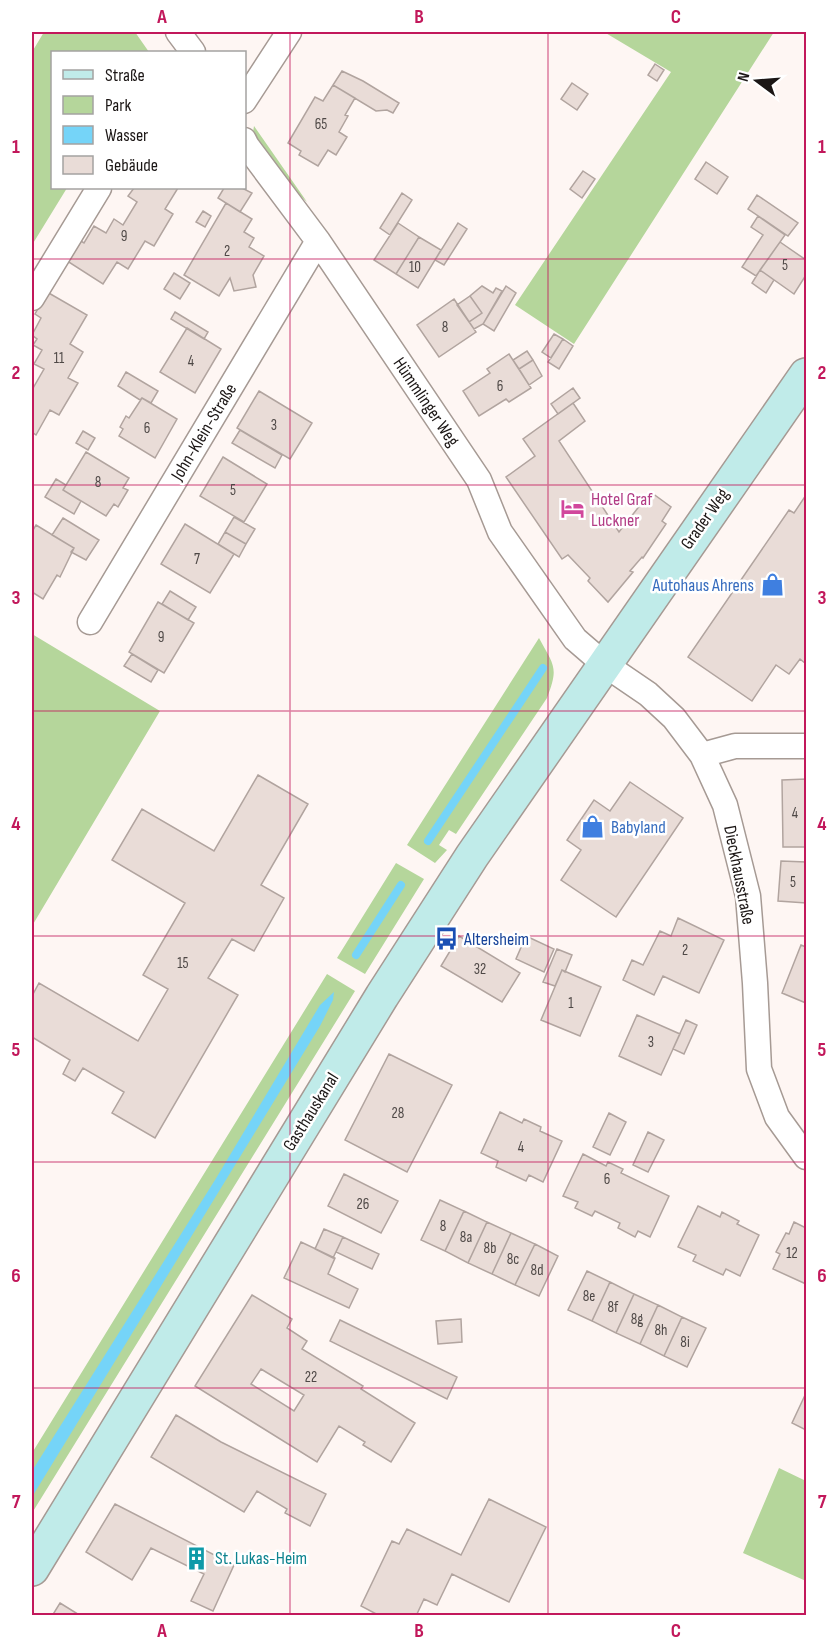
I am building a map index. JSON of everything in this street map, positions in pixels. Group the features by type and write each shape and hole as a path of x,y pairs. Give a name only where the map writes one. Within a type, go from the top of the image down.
{"street":[{"path":"246,98 289,32"},
{"name":"Hümmlinger Weg","path":"246,144 318,242 479,480 500,532 575,639 604,664"},
{"path":"32,298 98,189"},
{"name":"John-Klein-Straße","path":"90,622 318,242"},
{"name":"Grader Weg","path":"604,664 807,375"},
{"name":"Dieckhausstraße","path":"604,664 648,694 674,718 702,755 725,805 748,896 759,1069 777,1117 807,1157"},
{"name":"Gasthauskanal","path":"32,1569 425,929 472,856 604,664"},
{"path":"702,755 735,746 807,746"}],"green space":[{"path":"44,32 135,32 148,51 51,51 51,189 66,189 32,245 32,52"},
{"path":"604,32 774,32 574,344 515,305 671,72"},
{"path":"254,126 307,202 294,190 252,138"},
{"path":"32,634 160,711 32,926"},
{"path":"539,638 551,661 554,673 547,698 456,834 449,830 439,845 447,850 435,863 407,845"},
{"path":"396,863 424,879 365,974 337,958"},
{"path":"327,974 355,991 32,1513 32,1453"},
{"path":"779,1468 806,1481 806,1581 743,1553"}],"water":[{"path":"334,992 333,1000 320,1026 32,1497 32,1471 215,1180 320,1005"}],"building":[{"path":"655,64 664,70 657,81 648,75"},
{"path":"342,71 399,103 393,113 387,110 376,111 333,85"},
{"path":"572,83 588,94 577,110 561,99"},
{"path":"333,85 355,98 345,115 348,116 339,132 347,137 336,155 328,150 318,166 299,155 301,151 288,143 315,97 323,101"},
{"path":"706,162 728,177 717,194 695,179"},
{"path":"583,171 595,179 582,198 570,189"},
{"path":"133,189 177,189 165,209 173,214 154,246 145,241 128,269 117,262 103,284 64,259 76,238 84,243 94,226 106,233 114,219 123,225 137,202 128,196"},
{"path":"223,189 244,189 252,193 240,212 218,198"},
{"path":"402,193 412,200 390,235 380,228"},
{"path":"757,195 798,223 788,236 748,209"},
{"path":"226,203 252,219 244,232 254,238 249,247 264,256 253,275 256,287 234,291 230,278 219,296 184,275"},
{"path":"203,211 211,216 205,227 196,222"},
{"path":"758,216 785,235 756,276 742,267 763,235 751,227"},
{"path":"398,223 419,237 396,274 374,260"},
{"path":"458,223 467,229 444,265 435,260"},
{"path":"419,237 441,250 418,288 396,274"},
{"path":"780,242 806,260 806,275 794,294 760,270"},
{"path":"760,270 774,280 766,293 752,283"},
{"path":"174,273 190,283 180,299 164,289"},
{"path":"482,286 493,293 496,288 502,291 483,324 474,329 469,322 482,313 470,296"},
{"path":"506,286 516,293 494,331 483,324"},
{"path":"47,292 87,315 70,344 83,352 68,378 78,383 59,415 50,410 36,435 32,432 32,390 44,369 34,364 42,350 33,345 37,339 32,335 41,318 35,314"},
{"path":"470,296 482,313 469,322 457,305"},
{"path":"454,299 476,332 439,357 417,325"},
{"path":"175,312 208,332 204,339 171,319"},
{"path":"187,328 221,349 195,393 160,372"},
{"path":"554,334 563,339 551,358 542,352"},
{"path":"563,339 573,346 559,369 548,362"},
{"path":"527,351 533,360 519,369 513,360"},
{"path":"509,354 531,388 509,402 506,399 479,416 463,391 490,373 487,369"},
{"path":"533,360 542,376 529,385 519,369"},
{"path":"126,372 158,391 151,403 142,398 140,400 118,386"},
{"path":"573,388 580,398 558,414 551,404"},
{"path":"259,391 312,423 290,459 237,428"},
{"path":"142,398 177,419 155,458 119,436 123,429 120,427 126,416 129,418"},
{"path":"573,403 585,421 559,441 619,532 641,504 644,506 652,493 671,507 662,521 666,524 643,558 630,571 633,572 608,602 588,581 590,578 568,555 562,559 506,477 535,456 523,439"},
{"path":"240,430 282,455 275,468 232,443"},
{"path":"83,431 95,438 88,450 76,443"},
{"path":"86,452 129,478 123,488 128,490 118,507 114,504 106,516 63,490"},
{"path":"223,457 267,484 244,522 200,496"},
{"path":"56,479 66,485 63,490 81,501 74,514 45,497"},
{"name":"Autohaus Ahrens","path":"806,495 806,664 800,659 789,674 776,665 752,701 688,657 789,510 794,513"},
{"path":"234,517 255,529 246,544 225,532"},
{"path":"63,518 99,540 86,560 71,552 74,548 52,535"},
{"path":"185,524 234,554 210,593 161,564"},
{"path":"36,525 74,548 60,577 57,575 43,599 32,592 32,532"},
{"path":"225,532 246,544 239,557 218,544"},
{"path":"170,591 196,607 188,620 162,604"},
{"path":"158,602 194,623 164,673 129,652"},
{"path":"132,654 158,670 151,682 124,666"},
{"path":"258,775 308,804 261,885 284,898 254,951 232,939 208,978 238,995 155,1138 112,1113 124,1092 83,1068 75,1081 63,1074 70,1060 32,1037 32,996 39,983 138,1041 168,989 143,975 185,903 112,860 142,809 214,851"},
{"path":"806,779 806,847 783,847 782,780"},
{"path":"630,782 683,818 616,917 561,880 581,850 567,840 594,800 610,811"},
{"path":"781,861 806,862 806,903 778,901"},
{"path":"678,918 724,940 699,993 663,976 654,995 623,980 632,960 643,965 660,931 671,936"},
{"path":"459,936 520,973 502,1002 441,966"},
{"path":"526,936 554,949 544,972 516,959"},
{"path":"801,945 806,947 806,1003 782,993"},
{"path":"557,949 572,955 565,972 562,970 555,986 543,982"},
{"path":"562,970 601,987 580,1036 541,1020"},
{"path":"637,1015 680,1034 661,1075 619,1056"},
{"path":"686,1020 697,1025 684,1054 673,1049"},
{"path":"389,1054 452,1085 407,1172 345,1140"},
{"path":"500,1112 522,1123 524,1119 541,1127 540,1131 562,1141 543,1182 529,1175 526,1181 496,1167 498,1161 481,1153"},
{"path":"609,1113 626,1122 610,1155 593,1147"},
{"path":"648,1132 664,1140 648,1172 633,1165"},
{"path":"583,1154 606,1166 608,1162 623,1169 621,1173 669,1196 650,1237 638,1231 635,1237 618,1228 620,1223 595,1211 592,1216 575,1208 578,1202 563,1196"},
{"path":"344,1174 398,1201 381,1233 328,1206"},
{"path":"440,1200 464,1211 445,1251 421,1240"},
{"path":"698,1206 720,1217 722,1212 739,1221 737,1224 759,1235 740,1276 726,1269 723,1275 693,1261 696,1255 678,1247"},
{"path":"464,1211 487,1222 468,1263 445,1251"},
{"path":"487,1222 511,1233 492,1274 468,1263"},
{"path":"794,1222 806,1228 806,1284 773,1269 780,1254 776,1252 786,1233 789,1234"},
{"path":"324,1229 343,1237 333,1258 315,1249"},
{"path":"511,1233 535,1244 515,1285 492,1274"},
{"path":"343,1237 379,1254 372,1269 336,1252"},
{"path":"301,1242 335,1258 328,1274 358,1289 349,1308 284,1278"},
{"path":"535,1244 558,1256 539,1296 515,1285"},
{"path":"587,1271 610,1282 592,1321 568,1310"},
{"path":"610,1282 634,1294 616,1333 592,1321"},
{"path":"634,1294 658,1305 640,1344 616,1333"},
{"path":"252,1295 292,1319 287,1328 307,1341 302,1349 363,1386 361,1389 415,1423 391,1462 363,1445 365,1442 339,1426 317,1462 195,1386","holes":["261,1369 304,1395 294,1411 251,1384"]},
{"path":"658,1305 682,1317 664,1356 640,1344"},
{"path":"682,1317 706,1328 687,1367 664,1356"},
{"path":"461,1319 462,1342 438,1344 436,1321"},
{"path":"340,1320 457,1377 447,1399 330,1341"},
{"path":"806,1393 806,1430 792,1423"},
{"path":"176,1415 221,1442 326,1494 310,1526 285,1513 287,1509 257,1491 244,1512 151,1457"},
{"path":"489,1499 546,1527 509,1602 452,1574 437,1605 424,1599 416,1616 380,1616 361,1606 392,1541 399,1544 407,1529 461,1555"},
{"name":"St. Lukas-Heim","path":"115,1504 234,1565 213,1611 191,1601 204,1574 151,1548 132,1580 86,1552"},
{"path":"60,1603 81,1616 52,1616"}],"waterway":[{"path":"428,841 543,668"},
{"path":"356,955 401,885"}],"place":[{"name":"Hotel Graf Luckner","path":"573,509"},
{"name":"Autohaus Ahrens","path":"772,585"},
{"name":"Babyland","path":"593,827"},
{"name":"Altersheim","path":"446,939"},
{"name":"St. Lukas-Heim","path":"197,1558"}]}
